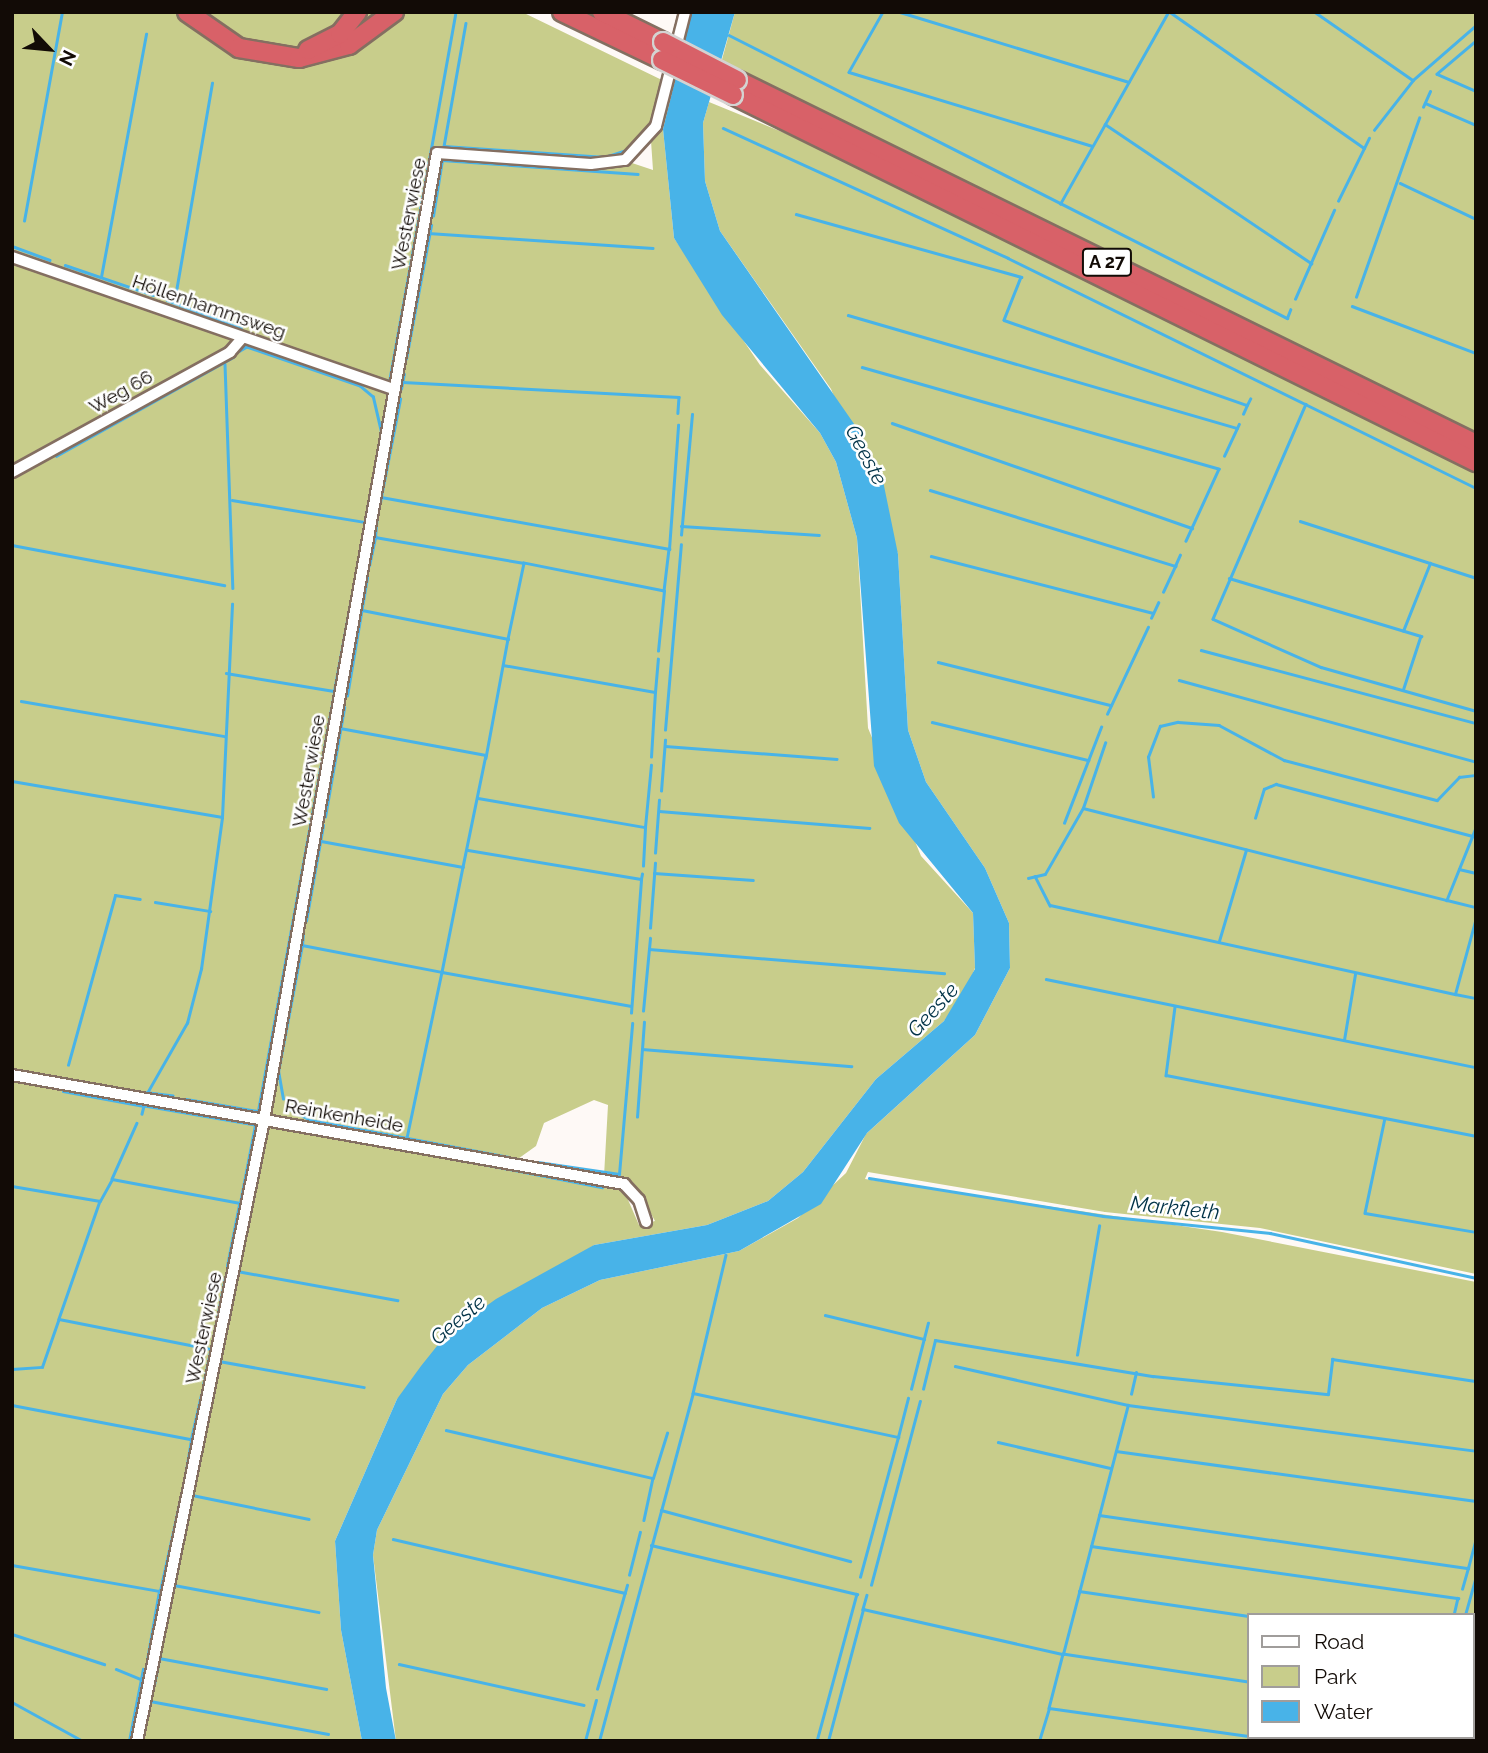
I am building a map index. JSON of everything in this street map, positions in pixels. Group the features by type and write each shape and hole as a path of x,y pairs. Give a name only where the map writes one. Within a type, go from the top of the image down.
{"highway":[{"path":"187,12 224,41 270,55 311,58 337,51 394,12"},
{"path":"270,55 298,54 330,41 357,12"},
{"name":"A 27","path":"562,12 662,51 1476,444"},
{"name":"A 27","path":"602,12 662,51"},
{"name":"A 27","path":"735,87 1476,462"}],"street":[{"name":"Westerwiese","path":"137,1741 264,1120 437,153 590,164 625,160 656,126 685,12"},
{"name":"Höllenhammsweg","path":"12,257 395,390"},
{"name":"Weg 66","path":"12,472 230,352 242,338"},
{"name":"Reinkenheide","path":"12,1075 624,1184 639,1200 646,1222"}],"green space":[{"path":"12,12 522,12 664,81 653,121 629,162 653,170 651,141 692,12 663,129 674,238 760,365 820,433 836,462 857,538 868,728 921,856 973,913 975,968 965,993 944,1021 876,1079 803,1172 768,1201 707,1225 594,1245 397,1399 335,1541 341,1630 362,1741 12,1741 12,1078 622,1186 639,1225 655,1221 637,1188 604,1176 608,1105 594,1100 544,1123 536,1146 515,1161 12,1072"},
{"path":"735,12 1476,12 1476,433 721,63"},
{"path":"709,102 797,138 1476,474 1476,1274 1260,1228 1105,1212 868,1172 865,1179 1222,1232 1476,1282 1476,1741 396,1741 373,1555 377,1530 443,1394 468,1365 542,1308 600,1280 739,1251 798,1218 846,1173 866,1134 975,1035 1010,968 1009,923 985,868 926,782 908,730 898,554 831,389 720,231 705,181 703,123"}],"water":[{"name":"Geeste","path":"692,12 735,12 703,123 705,181 720,231 859,431 883,481 898,554 908,730 926,782 985,868 1009,923 1010,968 975,1035 867,1133 821,1204 739,1251 600,1280 542,1308 468,1365 443,1394 377,1530 373,1555 386,1688 396,1741 362,1741 341,1630 335,1541 397,1399 421,1366 445,1336 496,1299 594,1245 707,1225 768,1201 803,1172 876,1079 944,1021 975,969 973,913 899,823 874,766 857,538 836,462 820,433 722,315 674,238 663,129"}],"waterway":[{"path":"24,221 62,12"},
{"path":"883,12 849,72 1092,146"},
{"path":"900,12 1129,82"},
{"path":"1060,204 1168,12"},
{"path":"1170,12 1364,148"},
{"path":"1315,12 1413,80"},
{"path":"251,334 389,382 455,15"},
{"path":"466,23 444,146 605,157 630,149"},
{"path":"1374,130 1413,80 1474,27"},
{"path":"101,277 146,34"},
{"path":"729,35 1287,318 1290,310"},
{"path":"1476,41 1437,74 1476,91"},
{"path":"174,303 212,83"},
{"path":"1423,107 1430,91"},
{"path":"1425,103 1476,125"},
{"path":"1356,297 1419,118"},
{"path":"1105,124 1311,263"},
{"path":"723,128 1008,258 1476,488"},
{"path":"1338,201 1369,138"},
{"path":"433,216 442,160 638,174"},
{"path":"1400,183 1476,219"},
{"path":"1295,299 1334,210"},
{"path":"796,214 1021,277 1004,320 1247,405 1250,399"},
{"path":"406,359 431,225"},
{"path":"428,233 653,248"},
{"path":"12,246 50,260"},
{"path":"65,265 153,295"},
{"path":"167,300 241,328"},
{"path":"1352,306 1476,353"},
{"path":"848,315 1237,428"},
{"path":"232,500 365,522 381,432 373,397 360,386 247,347 240,351"},
{"path":"56,456 233,357"},
{"path":"225,364 233,588"},
{"path":"862,367 1219,469 1186,541"},
{"path":"401,389 404,374"},
{"path":"403,382 679,397 678,413"},
{"path":"381,497 400,399"},
{"path":"1306,404 1213,619 1321,667 1476,711"},
{"path":"1243,414 1247,405"},
{"path":"681,535 692,415"},
{"path":"892,423 1192,528"},
{"path":"1224,456 1239,424"},
{"path":"669,549 678,425"},
{"path":"930,490 1175,566 1180,555"},
{"path":"380,503 381,497 669,549 664,591 524,563"},
{"path":"375,537 377,514"},
{"path":"1300,521 1476,578"},
{"path":"226,673 334,691 365,523"},
{"path":"681,526 819,535"},
{"path":"369,566 375,537 524,563 508,639"},
{"path":"12,545 224,585"},
{"path":"665,730 681,545"},
{"path":"931,556 1153,613"},
{"path":"1403,631 1430,563"},
{"path":"1163,592 1175,566"},
{"path":"347,696 367,578"},
{"path":"1229,578 1421,636 1404,688"},
{"path":"658,651 664,591"},
{"path":"1151,618 1158,603"},
{"path":"173,1096 147,1093 187,1023 201,969 222,817 232,604"},
{"path":"362,610 508,639 486,758"},
{"path":"1107,714 1148,627"},
{"path":"1201,650 1476,723"},
{"path":"503,665 655,692 658,659"},
{"path":"938,662 1111,705"},
{"path":"1179,680 1476,762"},
{"path":"186,1099 258,1111 334,691"},
{"path":"651,757 655,692"},
{"path":"21,701 224,736"},
{"path":"325,817 344,708"},
{"path":"932,722 1088,760"},
{"path":"1153,797 1148,757 1160,726 1178,722 1219,725 1284,760 1437,800 1459,777 1476,775"},
{"path":"1064,823 1101,727"},
{"path":"340,728 486,755 463,867"},
{"path":"661,791 665,740"},
{"path":"1028,878 1045,874 1083,808 1105,743"},
{"path":"665,746 837,759"},
{"path":"478,798 645,827 651,765"},
{"path":"12,781 222,817"},
{"path":"1255,818 1264,789 1276,784 1473,836"},
{"path":"655,853 659,800"},
{"path":"1083,808 1447,900"},
{"path":"659,811 869,828"},
{"path":"306,921 323,826"},
{"path":"643,866 645,827"},
{"path":"1476,828 1447,900 1476,907"},
{"path":"321,841 463,867 442,972 631,1006"},
{"path":"468,850 641,879 642,874"},
{"path":"1219,941 1246,850"},
{"path":"650,928 655,863"},
{"path":"1459,869 1476,873"},
{"path":"654,873 753,880"},
{"path":"1035,876 1050,905 1455,994 1476,918"},
{"path":"631,1013 641,879"},
{"path":"68,1065 115,895 140,899"},
{"path":"155,902 210,911"},
{"path":"302,945 303,933"},
{"path":"643,1011 650,938"},
{"path":"283,1099 278,1072 302,945 442,972 407,1138"},
{"name":"Geeste","path":"649,949 944,973"},
{"path":"1344,1040 1355,974"},
{"path":"1046,979 1476,1067"},
{"path":"1455,994 1476,998"},
{"path":"1175,1007 1166,1075 1476,1136"},
{"path":"637,1117 644,1022"},
{"path":"538,1162 619,1174 632,1024"},
{"path":"642,1049 851,1066"},
{"path":"79,1082 147,1093"},
{"path":"63,1091 144,1106"},
{"path":"137,1123 112,1179 240,1203 255,1125 144,1106 142,1114"},
{"path":"288,1108 311,1120 509,1157"},
{"path":"1385,1118 1365,1213 1476,1232"},
{"path":"442,1156 602,1187"},
{"name":"Markfleth","path":"869,1178 1103,1216 1270,1233 1476,1278"},
{"path":"12,1186 100,1201 112,1179"},
{"path":"100,1201 59,1319 211,1349 225,1277"},
{"path":"227,1266 239,1205"},
{"path":"1077,1355 1099,1226"},
{"path":"726,1255 693,1393 898,1437 908,1398"},
{"path":"237,1271 397,1300"},
{"path":"825,1315 924,1339"},
{"path":"12,1369 42,1367 58,1321"},
{"path":"911,1389 928,1323"},
{"path":"923,1389 935,1340 1153,1376 1328,1394 1332,1359 1476,1381"},
{"path":"203,1385 210,1351"},
{"path":"219,1361 364,1387"},
{"path":"955,1366 1128,1405"},
{"path":"1131,1394 1136,1373"},
{"path":"599,1741 693,1393"},
{"path":"12,1405 191,1439 201,1395"},
{"path":"871,1585 920,1401"},
{"path":"867,1595 863,1609 1063,1654 1128,1405 1476,1451"},
{"path":"446,1430 653,1478 644,1520"},
{"path":"653,1478 667,1433"},
{"path":"860,1577 898,1437"},
{"path":"183,1489 191,1440"},
{"path":"998,1442 1111,1468"},
{"path":"1116,1451 1476,1501"},
{"path":"192,1495 309,1519"},
{"path":"12,1565 160,1591 180,1500"},
{"path":"661,1510 850,1561"},
{"path":"1099,1515 1468,1568 1476,1538"},
{"path":"629,1575 640,1532"},
{"path":"162,1643 183,1539"},
{"path":"393,1539 625,1593"},
{"path":"651,1545 857,1594 817,1741"},
{"path":"1091,1546 1458,1598 1454,1613"},
{"path":"1462,1589 1468,1568"},
{"path":"1466,1613 1476,1576"},
{"path":"174,1585 318,1612"},
{"path":"597,1689 627,1585"},
{"path":"147,1660 159,1591"},
{"path":"1079,1591 1246,1616"},
{"path":"828,1741 863,1609"},
{"path":"12,1634 104,1664"},
{"path":"154,1685 161,1649"},
{"path":"1246,1682 1063,1654 1049,1708 1246,1736"},
{"path":"159,1658 326,1689"},
{"path":"399,1664 584,1705"},
{"path":"116,1669 141,1679"},
{"path":"129,1741 143,1669"},
{"path":"585,1741 596,1700"},
{"path":"150,1701 328,1734"},
{"path":"12,1702 83,1741"},
{"path":"1039,1741 1049,1708"},
{"path":"1266,1739 1278,1741"}]}
